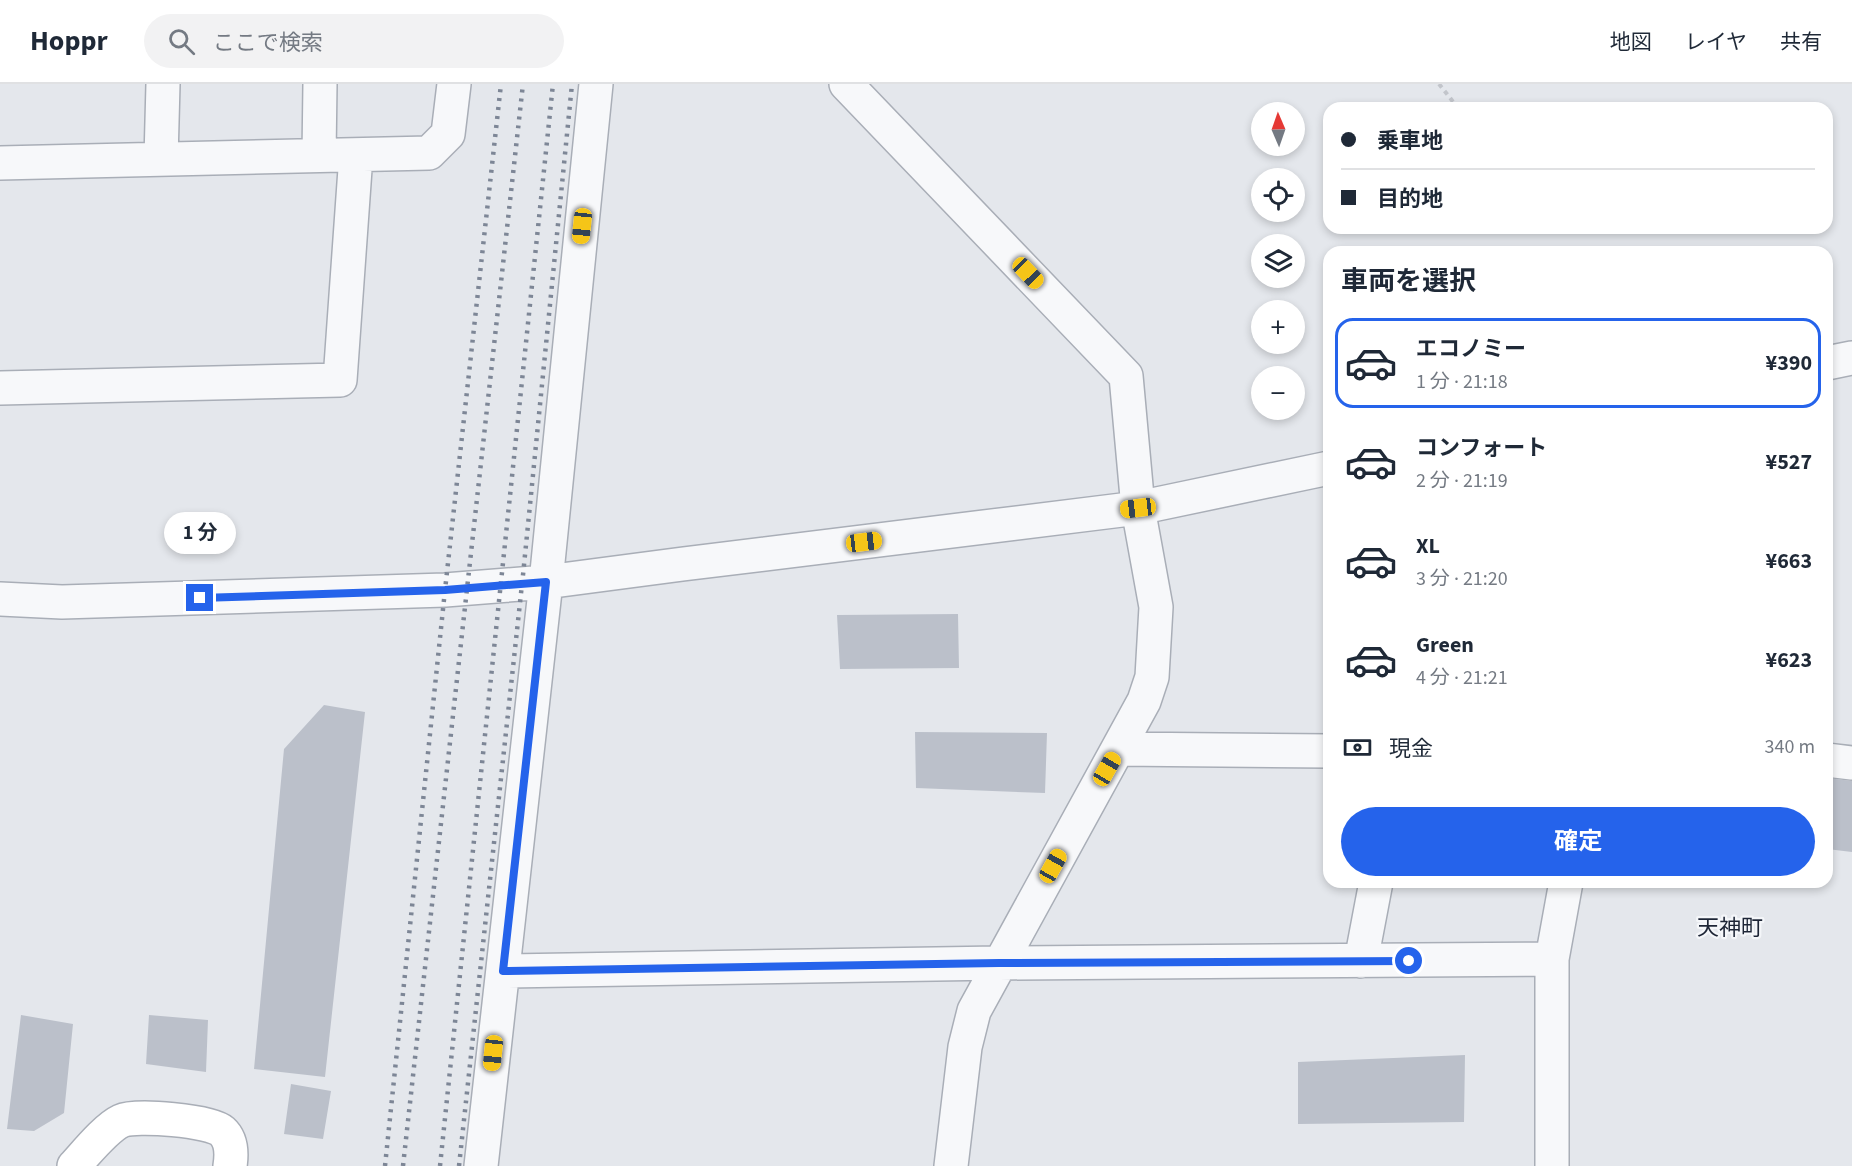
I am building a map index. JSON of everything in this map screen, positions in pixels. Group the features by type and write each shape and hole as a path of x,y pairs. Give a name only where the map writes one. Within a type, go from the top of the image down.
{"street":[{"path":"161,159 163,84"},
{"path":"319,155 320,84"},
{"path":"0,164 429,153 448,134 454,84"},
{"path":"482,1166 546,582 596,84"},
{"path":"846,84 1126,376 1138,508 1156,607 1152,677 1144,701 974,1011 965,1047 951,1166"},
{"path":"0,388 340,380 356,155"},
{"path":"1833,362 1852,358"},
{"path":"0,599 62,602 445,590 546,582 1138,508 1323,469"},
{"path":"1118,749 1323,751"},
{"path":"1833,761 1852,763"},
{"path":"1361,962 1375,888"},
{"path":"1552,1166 1552,959 1565,888"},
{"path":"503,971 999,963 1552,959"},
{"path":"74,1166 121,1120 140,1117 212,1124 226,1136 231,1145 230,1166"}],"path":[{"path":"1439,84 1453,102"}],"building":[{"path":"958,614 959,668 840,669 837,615"},
{"path":"324,705 365,712 325,1077 254,1069 284,749"},
{"path":"915,732 1047,733 1045,793 916,788"},
{"path":"1833,779 1852,781 1852,852 1833,850"},
{"path":"21,1015 73,1024 64,1113 34,1131 7,1129"},
{"path":"149,1015 208,1020 206,1072 146,1064"},
{"path":"1465,1055 1464,1122 1298,1124 1298,1062"},
{"path":"291,1084 331,1091 323,1139 284,1134"}],"railway":[{"path":"385,1166 501,84"},
{"path":"403,1166 523,84"},
{"path":"440,1166 553,84"},
{"path":"459,1166 523,575 572,84"}],"district":[{"name":"天神町","path":"1730,927"}],"route":[{"path":"200,598 445,590 546,582 503,971 999,963 1409,961"}]}
